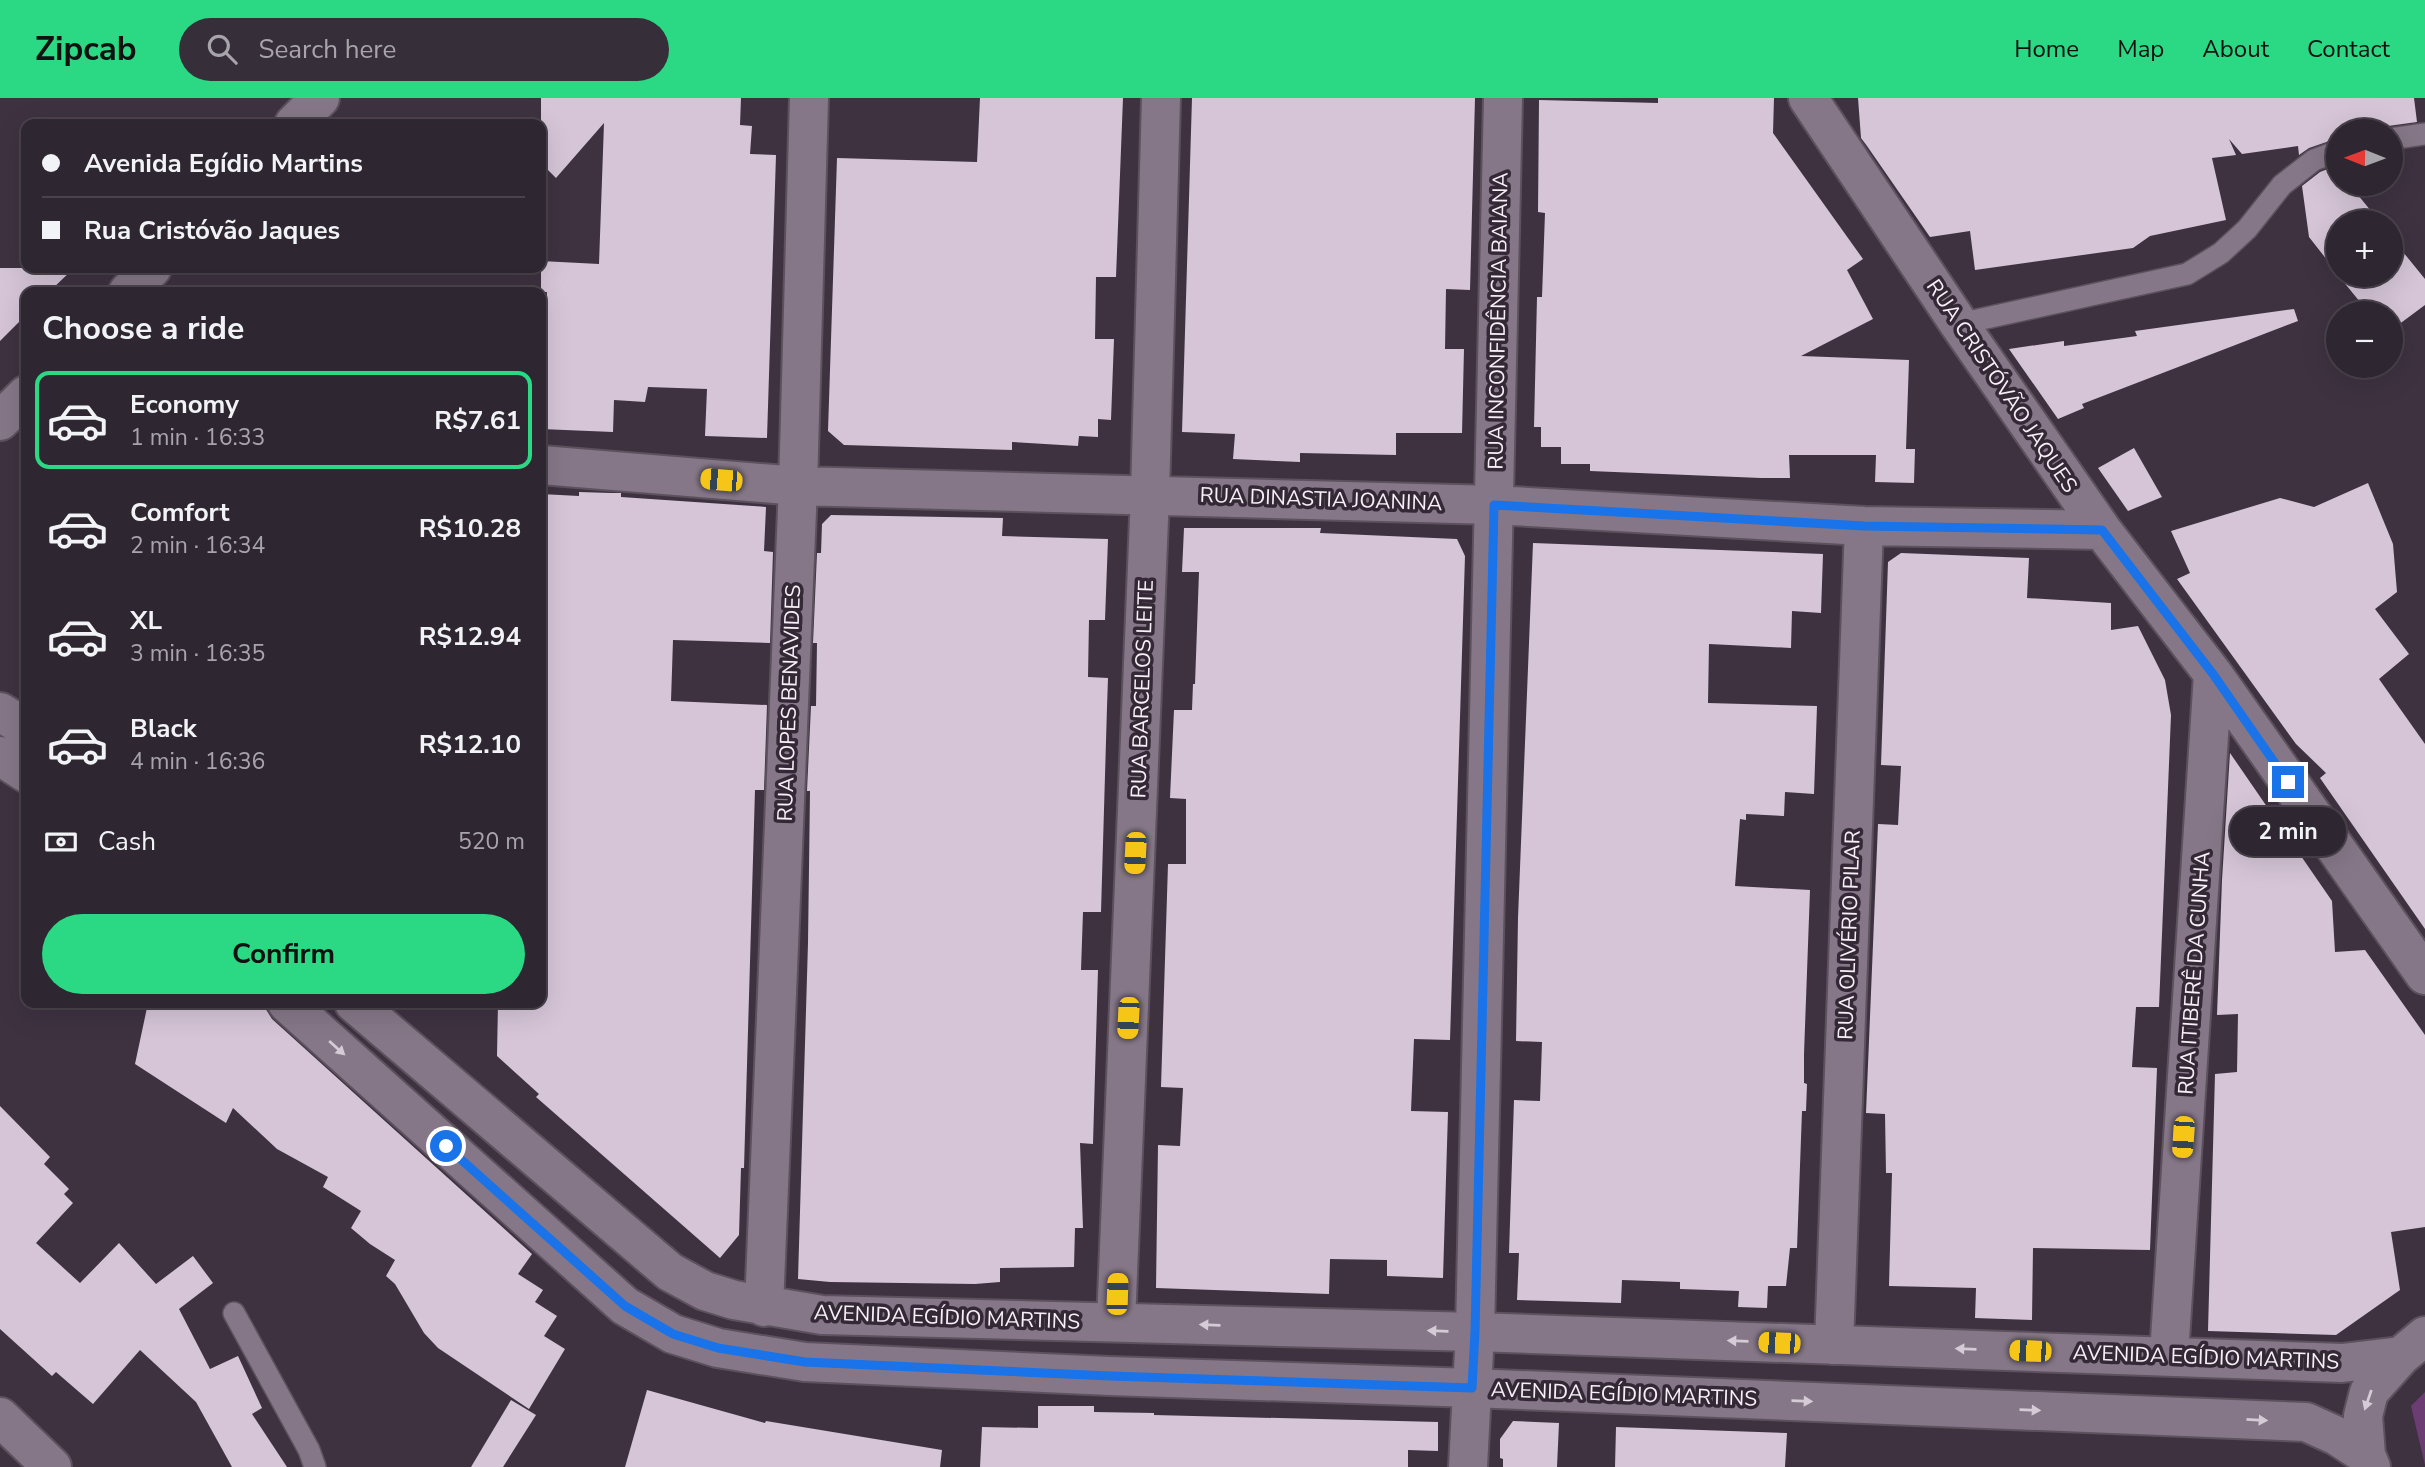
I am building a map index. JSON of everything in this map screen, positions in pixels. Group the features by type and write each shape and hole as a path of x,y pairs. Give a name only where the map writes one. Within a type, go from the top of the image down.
{"street":[{"path":"299,119 320,98"},
{"name":"RUA LOPES BENAVIDES","path":"764,1307 798,486 809,98"},
{"name":"RUA BARCELOS LEITE","path":"1115,1322 1150,494 1161,98"},
{"name":"RUA INCONFIDÊNCIA BAIANA","path":"1468,1467 1475,1332 1503,98"},
{"name":"RUA CRISTÓVÃO JAQUES","path":"1809,98 1959,324 2102,530 2213,674 2425,975"},
{"path":"133,287 147,273"},
{"path":"0,421 21,400"},
{"path":"0,421 21,423"},
{"name":"RUA DINASTIA JOANINA","path":"546,465 798,486 1494,505 1864,526 2102,530"},
{"name":"RUA OLIVÉRIO PILAR","path":"1834,1345 1864,526"},
{"name":"RUA ITIBERÊ DA CUNHA","path":"2169,1355 2213,674"},
{"path":"0,712 21,725"},
{"path":"0,756 21,770"},
{"name":"AVENIDA EGÍDIO MARTINS","path":"293,1008 625,1306 673,1334 718,1348 805,1362 2306,1422 2337,1436 2369,1461"},
{"name":"AVENIDA EGÍDIO MARTINS","path":"360,1008 670,1272 705,1291 764,1307 822,1315 1475,1332 2342,1363 2413,1346"},
{"name":"AVENIDA EGÍDIO MARTINS","path":"2369,1461 2362,1416 2369,1392 2413,1346"},
{"path":"0,1417 52,1467"}],"lane":[{"path":"2403,137 2425,134"},
{"path":"1959,324 2187,274 2230,245 2247,229 2283,185 2314,160 2326,156"},
{"path":"234,1313 309,1450 315,1467"}],"shaded area":[{"path":"2425,1392 2425,1465 2411,1406"}],"building":[{"path":"541,98 741,98 740,125 752,126 750,154 776,155 767,438 705,436 707,389 648,387 645,402 614,400 613,432 546,429 547,292 546,287 541,287 541,273 546,273 546,261 599,264 604,123 556,178 546,168 546,119 541,119"},
{"path":"980,98 1123,98 1116,277 1096,277 1095,339 1114,339 1111,420 1098,419 1098,437 1079,436 1078,446 1012,442 1012,450 844,445 828,431 837,158 977,162"},
{"path":"1192,98 1475,98 1470,290 1446,289 1445,349 1464,349 1462,433 1396,433 1396,455 1300,453 1300,462 1233,459 1235,434 1182,432"},
{"path":"1658,98 1774,98 1773,133 1863,259 1847,270 1873,319 1801,356 1909,360 1906,449 1915,449 1914,483 1875,482 1876,455 1789,455 1790,478 1761,478 1590,471 1590,464 1561,464 1561,447 1541,447 1541,427 1534,427 1537,297 1542,297 1545,213 1538,212 1539,100 1658,103"},
{"path":"1858,98 2414,98 2417,122 2403,124 2403,119 2326,119 2326,142 2299,155 2298,146 2242,154 2229,139 2236,155 2212,158 2226,220 2150,236 2133,248 1975,270 1970,231 1930,237 1861,138"},
{"path":"2326,170 2326,196 2359,196 2370,210 2326,210 2326,259 2309,237 2302,186"},
{"path":"2403,252 2425,279 2425,305 2403,321 2403,301 2359,301 2348,287 2403,287"},
{"path":"0,268 21,268 21,273 69,273 54,287 21,287 21,320 0,341"},
{"path":"2294,309 2298,321 2082,404 2084,408 2058,419 2009,349 2064,341 2064,346 2137,336 2135,331"},
{"path":"2134,448 2162,497 2128,511 2098,468"},
{"path":"2368,483 2393,544 2397,592 2375,609 2409,654 2379,679 2425,744 2425,929 2320,778 2326,773 2296,744 2177,579 2190,573 2171,531 2280,498 2314,507"},
{"path":"579,492 621,493 621,497 766,507 764,551 773,552 770,643 673,640 671,701 767,705 764,790 755,790 744,1168 741,1168 739,1235 720,1258 536,1097 539,1094 497,1056 498,1008 546,1008 546,494 579,496"},
{"path":"831,515 1003,518 1002,536 1108,539 1105,620 1089,620 1088,677 1108,678 1101,912 1083,912 1081,970 1098,970 1093,1144 1080,1143 1083,1228 1075,1228 1074,1267 1000,1268 1000,1282 975,1284 798,1279 808,943 810,791 807,791 811,706 816,706 817,643 813,643 817,553 821,553 822,524"},
{"path":"1184,528 1321,528 1320,533 1457,539 1465,556 1450,1040 1414,1039 1411,1111 1448,1112 1443,1278 1387,1276 1387,1260 1330,1259 1329,1294 1156,1288 1158,1145 1180,1146 1183,1088 1161,1087 1168,864 1186,864 1186,799 1170,798 1174,710 1192,710 1195,684 1199,572 1182,572"},
{"path":"1533,543 1823,554 1821,613 1792,611 1791,648 1709,644 1708,703 1817,706 1814,794 1785,792 1784,816 1746,814 1746,820 1740,819 1735,886 1810,890 1804,1054 1804,1083 1807,1084 1806,1111 1802,1111 1797,1248 1790,1248 1786,1286 1768,1286 1767,1308 1738,1307 1739,1291 1680,1289 1680,1282 1622,1280 1621,1303 1517,1300 1519,1253 1509,1253 1514,1100 1540,1101 1542,1042 1516,1041 1518,918"},
{"path":"1901,553 2029,558 2027,598 2111,603 2111,630 2138,626 2165,680 2171,715 2159,1007 2136,1007 2132,1067 2157,1068 2150,1250 2033,1248 2032,1320 1975,1318 1976,1288 1889,1286 1892,1173 1886,1173 1885,1114 1866,1113 1878,824 1898,825 1901,766 1881,765 1888,562"},
{"path":"2230,753 2332,901 2335,952 2365,950 2425,1035 2425,1227 2391,1232 2400,1290 2336,1335 2208,1331 2215,1074 2237,1072 2238,1014 2217,1015"},
{"path":"147,1008 265,1008 272,1019 532,1254 518,1274 543,1290 535,1302 557,1316 544,1336 565,1349 529,1409 438,1348 424,1333 395,1284 386,1276 395,1260 351,1228 361,1211 323,1187 328,1177 277,1149 233,1108 226,1123 135,1064"},
{"path":"0,1106 50,1157 44,1164 69,1189 64,1194 73,1203 36,1243 80,1283 119,1243 156,1284 193,1256 213,1283 179,1309 210,1369 238,1356 262,1408 252,1414 287,1467 232,1467 196,1402 140,1350 93,1404 56,1372 52,1376 0,1329"},
{"path":"647,1390 765,1423 766,1421 942,1450 940,1467 625,1467"},
{"path":"511,1400 536,1415 503,1467 471,1467"},
{"path":"1038,1406 1094,1406 1094,1412 1154,1415 1438,1422 1438,1451 1408,1450 1408,1467 980,1467 982,1427 1038,1428"},
{"path":"1513,1421 1559,1423 1557,1467 1503,1467 1500,1439"},
{"path":"1616,1427 1787,1433 1785,1467 1615,1467"}],"route":[{"path":"446,1146 625,1306 673,1334 718,1348 805,1362 1110,1376 1472,1388 1494,505 1864,526 2102,530 2213,674 2288,782"}]}
